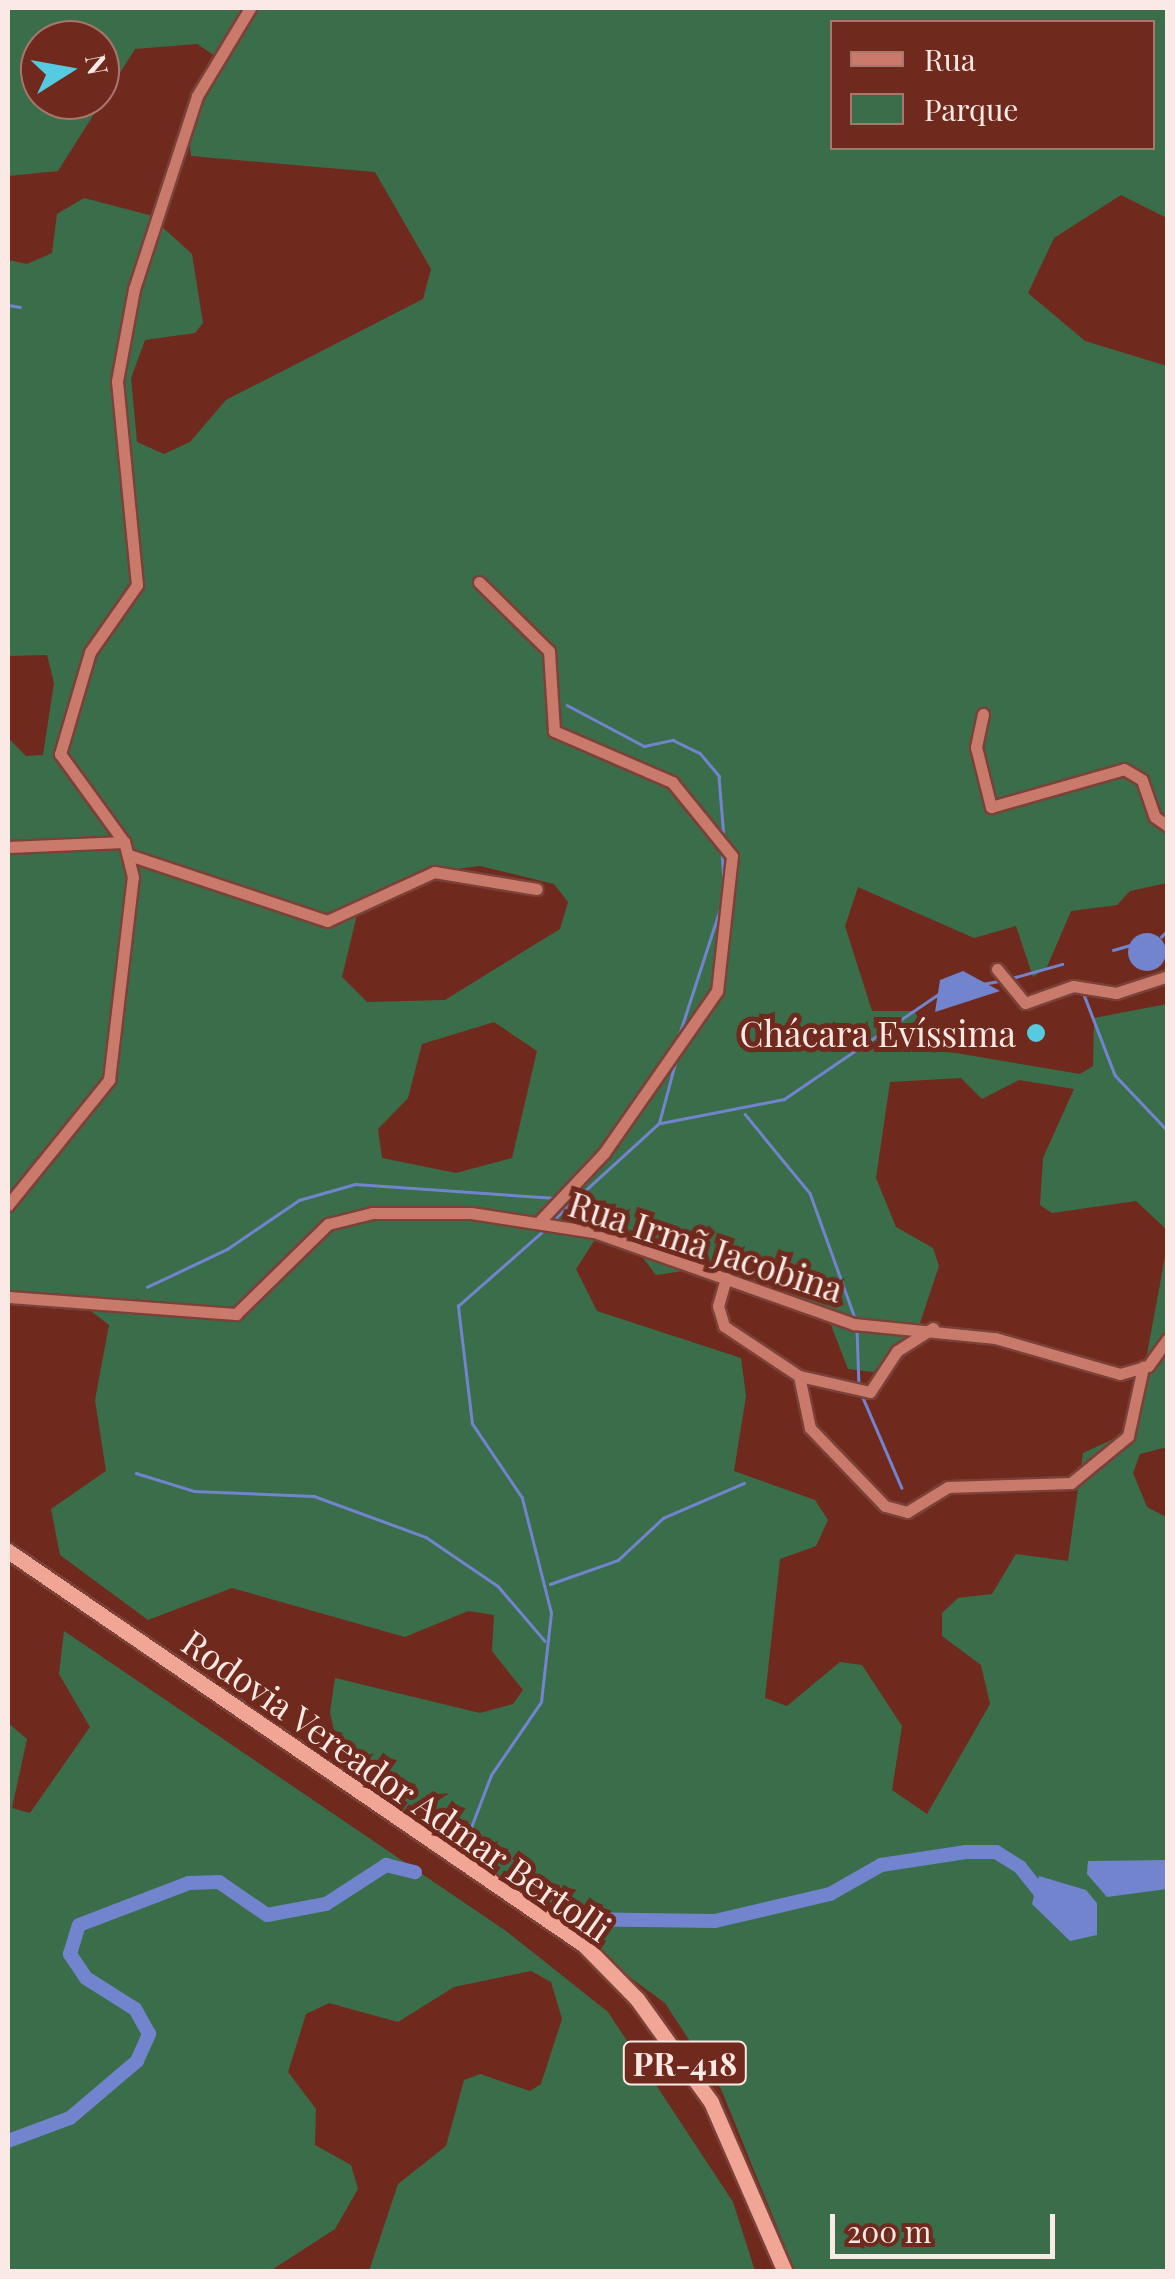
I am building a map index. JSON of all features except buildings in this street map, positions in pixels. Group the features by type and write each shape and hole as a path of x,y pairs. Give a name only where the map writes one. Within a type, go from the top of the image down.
{"highway":[{"name":"Rodovia Vereador Admar Bertolli","path":"8,1552 584,1946 637,1999 711,2102 785,2272"}],"street":[{"path":"8,1205 110,1080 133,917 129,856 124,842 60,754 90,652 137,585 117,381 134,289 198,96 250,8"},
{"path":"479,582 550,652 554,731 672,782 732,856 717,991 604,1153 539,1222"},
{"path":"983,714 977,758 991,807 1124,769 1142,780 1168,826"},
{"path":"8,847 124,842"},
{"path":"129,856 328,921 434,872 537,889"},
{"path":"997,969 1025,1003 1073,986 1116,993 1168,976"},
{"name":"Rua Irmã Jacobina","path":"8,1296 236,1314 328,1224 372,1212 539,1222 726,1278 854,1324 933,1328 1120,1374 1143,1367"},
{"path":"726,1278 718,1306 724,1326 799,1376 870,1392 897,1351 933,1328"},
{"path":"799,1376 810,1428 885,1506 907,1512 948,1487 1071,1483 1128,1436 1143,1367 1168,1338"}],"green space":[{"path":"8,8 1167,8 1167,218 1121,195 1054,238 1028,293 1085,341 1167,366 1167,883 1130,891 1117,905 1071,911 1047,967 1033,977 1016,926 974,938 858,887 845,926 872,1011 914,1011 938,1050 1080,1074 1093,1066 1094,1018 1167,1004 1167,1230 1136,1201 1052,1213 1040,1205 1043,1158 1074,1089 1019,1080 982,1099 961,1078 890,1082 876,1178 896,1227 933,1248 939,1266 918,1329 873,1372 848,1369 831,1325 791,1294 719,1266 656,1275 623,1232 596,1238 576,1269 597,1311 741,1358 746,1396 734,1471 815,1500 828,1520 816,1546 780,1559 765,1698 787,1706 840,1662 862,1665 902,1726 892,1790 927,1814 990,1704 981,1665 942,1636 942,1613 958,1598 992,1594 1016,1554 1068,1561 1083,1453 1133,1430 1167,1246 1167,1447 1140,1454 1133,1473 1147,1507 1168,1518 1167,2271 795,2271 721,2089 665,2003 342,1767 330,1712 335,1678 480,1713 513,1704 523,1690 492,1651 494,1615 468,1611 405,1637 232,1588 148,1620 60,1555 51,1509 106,1471 95,1400 109,1325 87,1308 8,1302 8,738 26,756 43,755 54,683 47,655 8,656 8,260 27,264 52,253 57,214 84,198 149,215 192,254 203,323 195,333 145,340 131,378 137,442 164,454 190,442 226,400 423,299 431,269 375,172 191,156 189,137 220,59 197,44 135,49 120,73 120,20 20,20 20,120 90,120 58,171 8,176","holes":["480,866 554,884 568,902 560,929 445,1000 367,1002 342,977 359,906 433,872","494,1022 537,1051 512,1158 456,1173 382,1158 378,1129 408,1098 422,1044"]},
{"path":"64,1631 506,1931 608,2012 733,2202 755,2271 369,2271 398,2184 446,2146 464,2080 480,2074 530,2091 541,2084 562,2019 551,1982 531,1971 454,1987 398,2022 329,2003 306,2014 288,2072 316,2109 315,2145 351,2165 358,2189 335,2229 270,2271 8,2271 8,1723 27,1739 12,1808 30,1813 90,1727 59,1674"}],"water":[{"path":"1147,933 1161,938 1166,952 1161,966 1147,971 1133,966 1128,952 1133,938"},
{"path":"963,971 1000,991 935,1012 940,980"},
{"path":"1167,1860 1167,1889 1107,1897 1087,1874 1088,1861"},
{"path":"1039,1876 1086,1890 1097,1903 1097,1935 1070,1941 1032,1904"}],"waterway":[{"path":"8,305 20,307"},
{"path":"567,705 644,746 673,740 700,753 719,776 724,838"},
{"path":"722,851 724,877"},
{"path":"678,1038 720,909"},
{"path":"1161,937 1168,930"},
{"path":"1113,950 1134,944"},
{"path":"1012,978 1062,964"},
{"path":"982,984 999,981"},
{"path":"1083,992 1115,1075 1168,1131"},
{"path":"661,1123 784,1099 940,993"},
{"path":"554,1219 659,1123 677,1056"},
{"path":"745,1114 810,1193 856,1321"},
{"path":"147,1287 227,1249 299,1200 355,1184 556,1198"},
{"path":"462,1851 491,1775 541,1702 551,1613 522,1498 472,1424 458,1306 543,1231"},
{"path":"857,1329 859,1386"},
{"path":"861,1393 902,1488"},
{"path":"136,1473 194,1491 314,1496 426,1537 498,1586 545,1641"},
{"path":"550,1584 618,1560 663,1518 744,1483"},
{"path":"539,1908 567,1919 715,1921 830,1894 881,1865 966,1852 996,1852 1020,1867 1047,1901"},
{"path":"8,2141 70,2118 137,2061 149,2034 135,2009 86,1978 70,1954 79,1925 189,1883 219,1882 267,1915 326,1904 386,1865 415,1872"}],"place":[{"name":"Chácara Evíssima","path":"1036,1033"}]}
